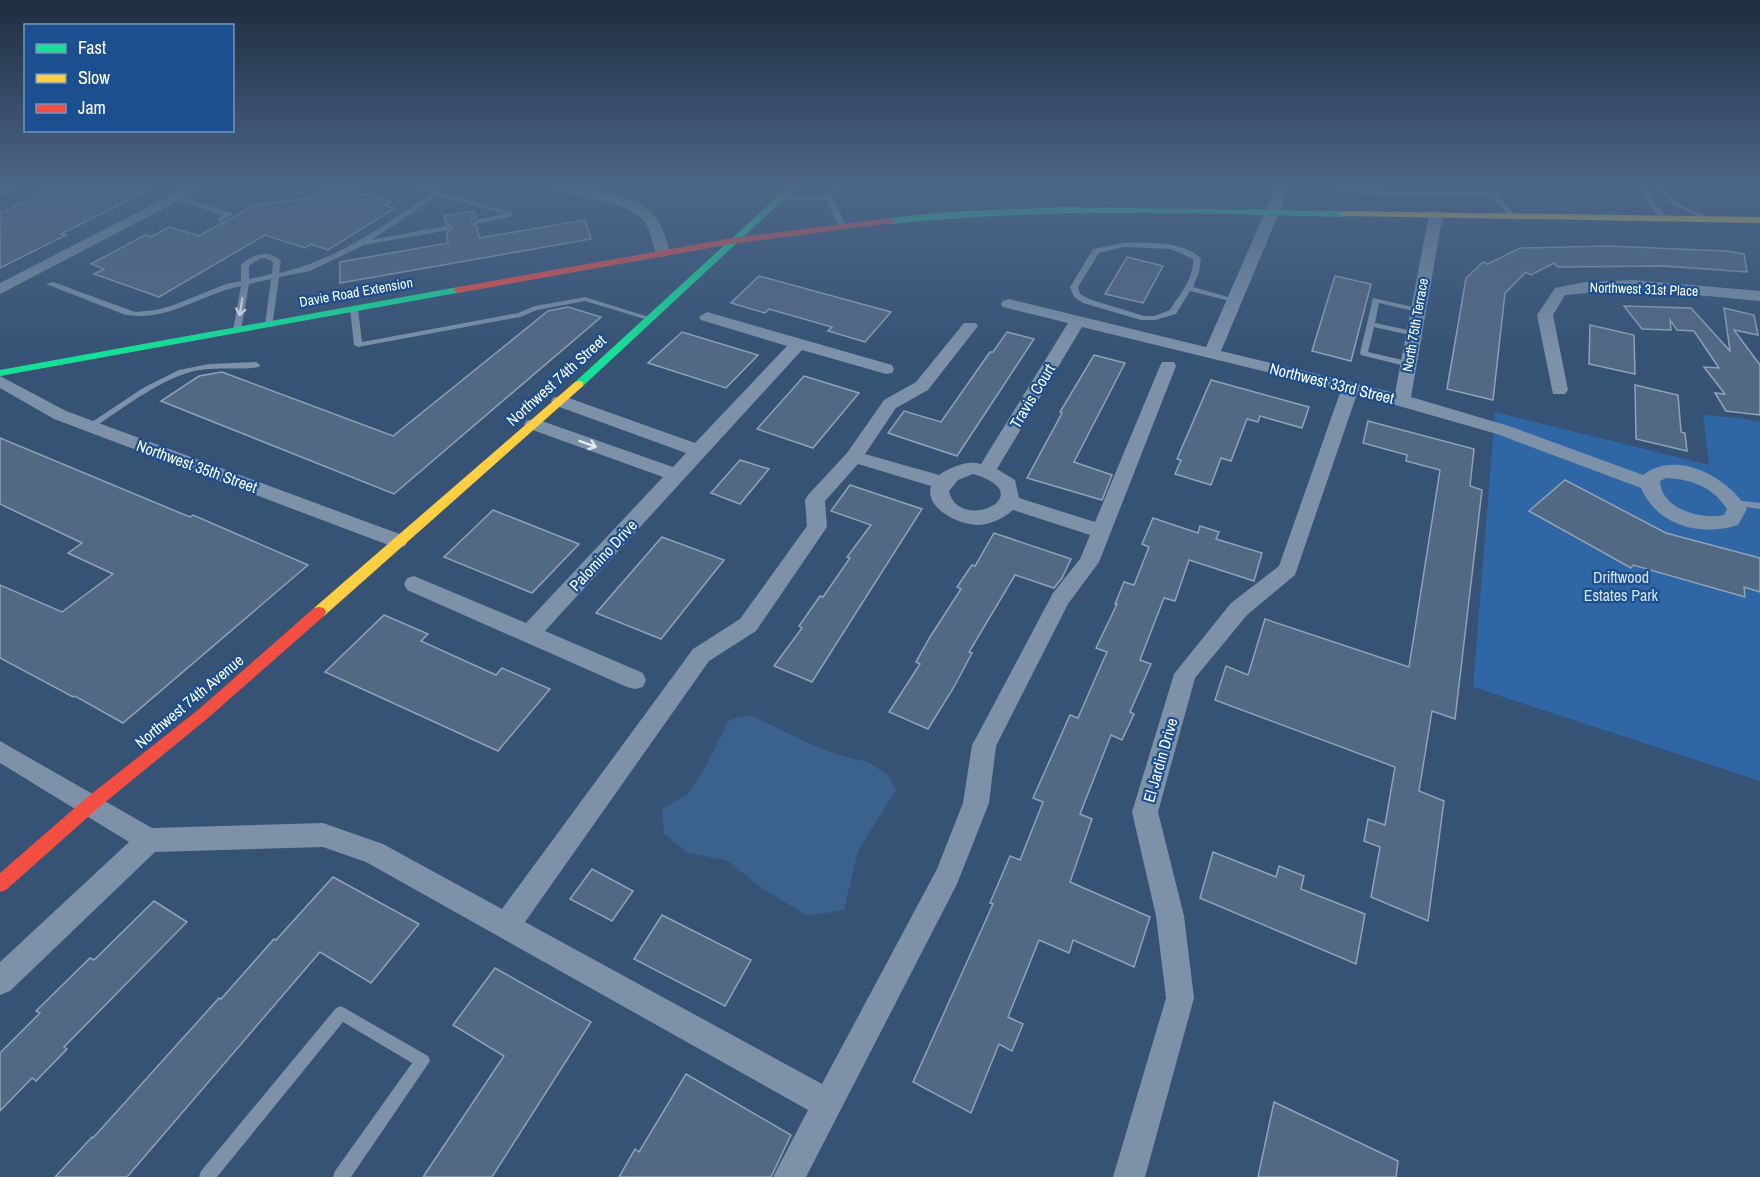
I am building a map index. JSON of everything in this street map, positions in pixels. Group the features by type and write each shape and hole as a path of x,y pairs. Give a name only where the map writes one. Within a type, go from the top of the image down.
{"main road":[{"name":"Davie Road Extension","path":"0,373 727,242"},
{"name":"Northwest 74th Street","path":"398,541 560,401 731,242"},
{"name":"Northwest 74th Avenue","path":"0,885 91,804 203,714 398,541"}],"street":[{"path":"0,289 92,242"},
{"path":"659,242 663,253"},
{"path":"1211,354 1259,242"},
{"name":"North 75th Terrace","path":"1402,400 1431,242"},
{"name":"Northwest 31st Place","path":"1559,390 1545,315 1560,291 1591,285 1665,287 1760,296"},
{"name":"Northwest 33rd Street","path":"1009,304 1402,400 1503,429 1649,484"},
{"path":"706,317 886,369"},
{"name":"Travis Court","path":"987,470 1077,321"},
{"path":"506,926 701,655 748,625 817,527 815,500 854,457 890,404 922,386 970,326"},
{"name":"Palomino Drive","path":"529,634 798,344"},
{"path":"789,1177 948,875 975,803 984,746 1060,599 1089,562 1168,366"},
{"name":"Northwest 35th Street","path":"0,381 60,415 398,541"},
{"name":"El Jardin Drive","path":"1129,1177 1180,998 1170,916 1145,812 1185,674 1239,609 1288,570 1350,388"},
{"path":"560,401 699,451"},
{"path":"532,424 676,475"},
{"path":"854,457 942,483"},
{"path":"973,468 987,470 1007,483 1011,493 1010,502 1003,510 991,516 978,518 963,516 951,510 943,502 939,492 942,483 949,475 973,468"},
{"path":"1663,471 1685,472 1709,480 1729,494 1734,503 1737,509 1731,520 1712,524 1687,519 1663,507 1650,491 1650,478 1663,471"},
{"path":"1010,502 1101,531"},
{"path":"414,584 635,680"},
{"path":"0,751 150,840 323,836 374,852 828,1104"},
{"path":"0,981 150,840"}],"lane":[{"path":"50,284 135,314 177,307 217,290 307,269 363,242"},
{"path":"360,244 371,242"},
{"path":"1123,245 1147,245 1172,246 1188,251 1197,258 1198,263 1188,288 1173,312 1155,318 1144,318 1086,301 1077,295 1074,287 1096,251 1123,245"},
{"path":"237,330 245,283 245,265 254,258 264,255 271,256 277,261 269,325"},
{"path":"1188,288 1234,300"},
{"path":"354,309 358,345 520,315 535,308 585,299 648,318"},
{"path":"1408,364 1364,353 1376,300 1418,310"},
{"path":"1370,324 1414,334"},
{"path":"90,426 141,393 184,372 219,366 256,365"},
{"path":"1734,503 1760,506"},
{"path":"207,1177 341,1013 423,1061 341,1177"}],"green space":[{"name":"Driftwood Estates Park","path":"1495,412 1709,465 1703,415 1760,422 1760,781 1473,687"}],"shaded area":[{"path":"750,715 836,754 868,762 888,775 896,790 858,851 844,910 808,916 763,889 726,860 688,853 664,834 662,809 687,795 706,766 729,720"}],"building":[{"path":"0,242 52,242 0,268"},
{"path":"132,242 253,242 159,297 94,274 104,269 91,264"},
{"path":"286,242 341,242 328,250 311,244 305,248"},
{"path":"574,242 340,283 340,262 448,243"},
{"path":"1609,246 1726,251 1744,254 1747,272 1664,266 1558,267 1554,263 1531,275 1526,272 1505,293 1493,400 1447,389 1466,278 1483,262 1488,264 1520,248"},
{"path":"1127,257 1163,266 1143,303 1105,294"},
{"path":"759,276 891,312 865,342 828,331 832,327 769,309 765,313 731,303"},
{"path":"1335,276 1371,284 1351,361 1312,351"},
{"path":"1624,306 1691,308 1730,351 1724,308 1754,315 1758,335 1734,330 1760,365 1760,415 1726,411 1715,393 1725,394 1704,367 1719,368 1694,331 1677,330 1670,320 1671,330 1642,329"},
{"path":"568,307 601,317 394,494 161,401 199,376 222,372 393,436 548,311"},
{"path":"1590,325 1634,335 1635,374 1589,364"},
{"path":"682,332 758,355 726,388 648,363"},
{"path":"1007,332 1034,339 957,456 888,433 904,411 941,422 990,352 993,352"},
{"path":"1094,355 1125,363 1074,462 1112,475 1102,500 1027,478 1062,413 1060,412"},
{"path":"804,376 859,393 813,448 757,429"},
{"path":"1211,380 1309,407 1302,428 1260,416 1258,422 1247,419 1231,461 1221,458 1211,485 1175,474 1181,460 1177,459"},
{"path":"1635,385 1678,395 1681,432 1685,433 1687,451 1636,439"},
{"path":"1368,421 1474,449 1470,486 1482,490 1455,719 1432,711 1419,791 1444,801 1428,921 1371,897 1380,847 1364,841 1368,819 1385,825 1395,767 1215,700 1226,666 1248,675 1265,619 1409,667 1440,470 1406,461 1407,455 1363,443"},
{"path":"0,438 190,517 193,515 308,565 123,723 0,658 0,585 62,612 113,574 68,553 82,543 0,504"},
{"path":"740,460 769,469 740,504 711,493"},
{"path":"1565,480 1666,533 1760,558 1760,592 1744,587 1745,597 1633,565 1631,568 1529,511"},
{"path":"850,485 922,509 812,682 774,666 802,628 799,626 820,596 823,597 850,558 847,557 871,525 831,511"},
{"path":"493,510 579,544 532,593 444,557"},
{"path":"1153,518 1198,533 1200,526 1219,532 1216,539 1262,553 1254,581 1189,560 1175,601 1164,598 1140,660 1151,664 1130,712 1134,714 1122,740 1111,735 1080,814 1092,819 1070,882 1150,917 1134,967 1073,940 1069,953 1039,940 1008,1017 1023,1024 1012,1051 999,1044 971,1113 913,1082 993,904 990,903 1010,856 1020,860 1043,802 1033,798 1070,715 1078,718 1107,652 1096,648 1117,604 1115,604 1124,582 1134,585 1149,547 1142,544"},
{"path":"994,533 1071,559 1062,578 1054,588 1015,575 969,652 972,653 954,687 928,729 889,712 920,664 916,662 930,637 961,589 957,587 972,565 975,566"},
{"path":"662,537 724,560 661,639 596,613"},
{"path":"384,615 428,634 421,641 496,675 502,668 550,689 498,751 325,672"},
{"path":"1213,852 1276,877 1279,866 1304,876 1301,889 1365,914 1356,964 1200,898"},
{"path":"592,869 633,891 612,921 570,899"},
{"path":"333,877 419,924 371,983 320,952 127,1177 55,1177 219,998 221,999"},
{"path":"154,901 187,922 64,1047 67,1049 36,1081 32,1078 0,1111 0,1053 40,1013 36,1011 90,958 94,960"},
{"path":"662,915 751,960 725,1006 634,959"},
{"path":"495,968 591,1022 492,1177 423,1177 504,1056 453,1025"},
{"path":"686,1074 791,1135 771,1177 619,1177 635,1149 639,1152"},
{"path":"1274,1102 1398,1161 1396,1177 1258,1177"}],"traffic: fast":[{"path":"579,384 733,242"},
{"path":"0,373 458,290"}],"traffic: slow":[{"path":"319,612 579,384"}],"traffic: jam":[{"path":"458,290 727,242"},
{"path":"0,884 91,804 203,714 319,612"}]}
